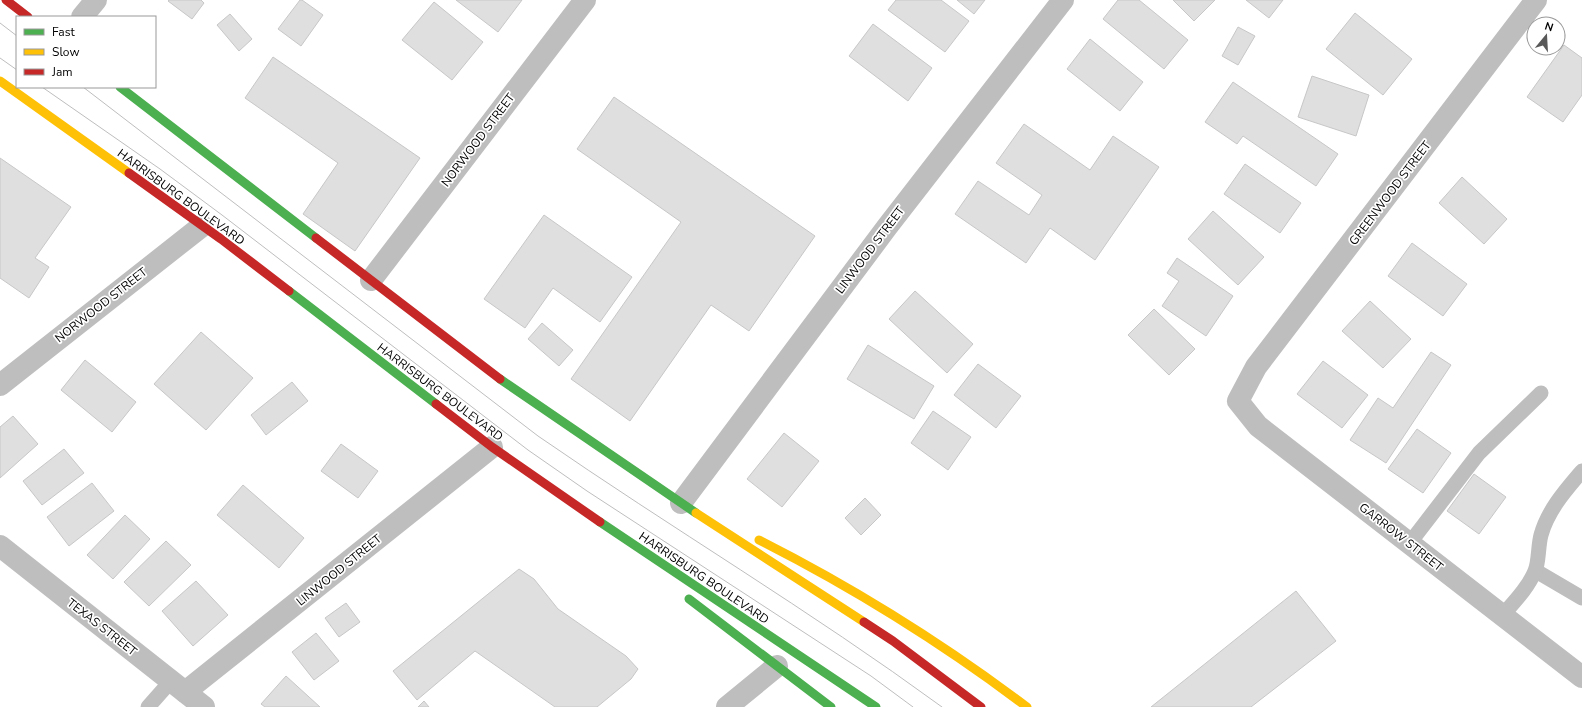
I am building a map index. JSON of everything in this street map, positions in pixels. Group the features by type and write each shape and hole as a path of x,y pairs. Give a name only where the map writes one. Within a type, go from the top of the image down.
{"main road":[{"path":"6,0 27,16"},
{"name":"HARRISBURG BOULEVARD","path":"3,84 202,226 492,447 692,585 876,707"},
{"path":"121,88 516,391 681,503 893,641 980,707"},
{"path":"492,447 631,554"},
{"path":"681,503 747,535 868,598 966,662 1027,707"},
{"path":"682,593 832,707"}],"street":[{"path":"83,16 96,0"},
{"name":"NORWOOD STREET","path":"371,280 585,0"},
{"name":"LINWOOD STREET","path":"681,503 887,227 1062,0"},
{"name":"GREENWOOD STREET","path":"1246,387 1256,367 1536,0"},
{"name":"NORWOOD STREET","path":"0,385 202,226"},
{"name":"GARROW STREET","path":"1246,387 1238,401 1258,426 1582,678"},
{"name":"LINWOOD STREET","path":"191,698 492,447"},
{"name":"TEXAS STREET","path":"0,546 191,698"},
{"path":"727,707 777,666"}],"lane":[{"path":"1409,544 1479,453 1542,393"},
{"path":"1502,616 1521,594 1536,571 1541,535 1548,515 1564,492 1582,471"},
{"path":"1536,571 1582,598"},
{"path":"148,707 191,698"}],"building":[{"path":"201,0 204,3 192,19 168,1"},
{"path":"300,0 323,15 301,46 278,29"},
{"path":"456,0 522,0 498,32"},
{"path":"896,0 941,0 969,21 945,52 888,10"},
{"path":"957,0 985,0 974,14"},
{"path":"1118,0 1139,0 1188,40 1164,69 1103,19"},
{"path":"1173,0 1215,0 1194,21"},
{"path":"1246,0 1283,0 1269,18"},
{"path":"434,2 483,42 452,80 402,40"},
{"path":"1355,13 1412,59 1383,95 1326,49"},
{"path":"230,14 252,39 239,51 217,25"},
{"path":"873,24 932,68 908,101 849,56"},
{"path":"1238,27 1255,36 1238,65 1222,56"},
{"path":"1090,39 1143,82 1120,111 1067,69"},
{"path":"1566,46 1582,58 1582,95 1563,122 1527,97 1556,56 1566,56"},
{"path":"273,57 420,158 355,251 303,214 338,163 245,98"},
{"path":"1312,76 1369,95 1356,136 1298,117"},
{"path":"1233,82 1338,154 1316,186 1243,136 1237,144 1205,122"},
{"path":"614,97 815,236 749,331 711,305 630,421 571,379 681,222 577,149"},
{"path":"1024,124 1090,170 1113,136 1159,167 1095,260 1050,228 1026,263 955,214 978,181 1029,215 1042,195 996,163"},
{"path":"0,158 71,207 35,258 49,267 29,298 0,278"},
{"path":"1245,164 1301,203 1280,233 1224,194"},
{"path":"1462,177 1507,219 1484,244 1439,203"},
{"path":"1213,211 1264,257 1238,285 1188,239"},
{"path":"544,215 632,277 600,322 553,288 525,328 484,299"},
{"path":"1412,243 1467,284 1443,316 1388,276"},
{"path":"1177,258 1233,296 1206,336 1162,306 1179,281 1167,273"},
{"path":"915,291 973,344 947,373 889,319"},
{"path":"1370,301 1411,339 1383,368 1342,331"},
{"path":"1154,309 1195,349 1169,375 1128,335"},
{"path":"542,323 573,350 559,366 528,339"},
{"path":"201,332 253,378 206,430 154,384"},
{"path":"868,345 934,386 914,419 847,379"},
{"path":"1431,352 1451,365 1386,463 1350,440 1378,398 1393,408"},
{"path":"85,360 136,402 112,432 61,390"},
{"path":"1323,361 1368,395 1342,428 1297,394"},
{"path":"978,364 1021,396 996,428 954,395"},
{"path":"292,382 308,401 266,435 251,415"},
{"path":"933,411 971,437 948,470 911,443"},
{"path":"13,416 38,444 0,478 0,427"},
{"path":"1417,429 1451,453 1423,493 1388,469"},
{"path":"784,433 819,461 782,507 747,479"},
{"path":"341,444 378,471 358,498 321,471"},
{"path":"64,449 84,473 42,505 23,481"},
{"path":"1474,474 1506,497 1479,534 1447,511"},
{"path":"92,483 114,511 69,546 47,517"},
{"path":"243,485 304,538 279,568 217,515"},
{"path":"865,498 881,515 861,535 845,518"},
{"path":"125,515 150,539 113,579 87,555"},
{"path":"166,541 191,565 149,606 124,582"},
{"path":"519,569 534,579 558,609 626,656 638,669 631,679 597,707 555,707 475,651 417,700 393,671"},
{"path":"196,581 228,615 193,646 162,611"},
{"path":"1296,591 1336,641 1251,707 1151,707"},
{"path":"346,603 360,622 339,637 325,618"},
{"path":"316,633 339,661 314,680 292,652"},
{"path":"286,676 320,707 265,707 261,704"},
{"path":"424,701 429,707 418,707"}],"tram line":[{"path":"0,23 16,35"},
{"path":"0,58 16,69"},
{"path":"43,88 160,169 222,215 528,450 587,491 871,676 913,707"},
{"path":"84,88 538,436 639,504 792,603 942,707"}],"traffic: fast":[{"path":"121,88 316,238"},
{"path":"289,291 436,404"},
{"path":"500,379 696,513"},
{"path":"600,522 876,707"},
{"path":"689,599 831,707"}],"traffic: slow":[{"path":"0,81 129,173"},
{"path":"696,513 864,622"},
{"path":"759,540 829,577 897,618 963,661 1027,707"}],"traffic: jam":[{"path":"6,0 27,16"},
{"path":"129,173 221,239 289,291"},
{"path":"316,238 500,379"},
{"path":"436,404 492,447 600,522"},
{"path":"864,622 893,641 981,707"}]}
